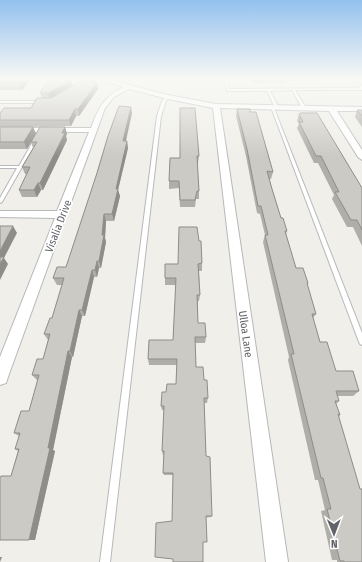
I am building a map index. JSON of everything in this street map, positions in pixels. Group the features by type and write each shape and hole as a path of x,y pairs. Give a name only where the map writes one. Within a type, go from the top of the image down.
{"street":[{"name":"Visalia Drive","path":"0,376 105,105"},
{"path":"212,105 362,109"},
{"name":"Ulloa Lane","path":"216,106 277,562"},
{"path":"331,108 362,157"},
{"path":"0,130 94,130"},
{"path":"0,214 62,214"}],"lane":[{"path":"104,562 159,116 162,105"},
{"path":"275,108 362,342"},
{"path":"0,202 41,130"},
{"path":"0,167 20,167"}],"building":[{"path":"33,105 81,105 78,109 75,109 69,120 0,120 0,113 4,108 31,108"},
{"path":"119,106 131,107 123,141 127,141 116,189 118,189 112,214 104,214 102,235 104,235 99,261 97,261 95,270 92,270 82,310 79,310 70,351 68,351 48,448 50,448 29,540 0,540 0,478 1,476 11,476 19,449 15,449 20,433 14,433 21,411 29,411 39,375 32,375 37,359 43,359 50,334 44,334 50,318 52,318 64,278 53,278 57,267 66,267"},
{"path":"180,108 195,108 199,156 197,156 199,191 197,191 195,200 180,200 179,181 169,181 170,158 180,158"},
{"path":"237,109 250,109 250,112 256,112 273,172 267,171 272,189 281,218 283,218 287,231 285,231 296,268 303,268 308,283 316,314 312,314 320,342 327,342 336,371 353,371 359,391 336,391 339,401 335,401 360,489 362,489 362,562 340,561 327,509 331,509 323,478 321,478 291,354 294,354 265,235 268,235 261,206 258,206 247,149"},
{"path":"357,110 362,110 362,116"},
{"path":"317,113 362,188 362,230 357,220 351,220 335,192 339,192 321,156 316,156 299,122 303,122 299,114"},
{"path":"0,127 33,127 24,142 0,142"},
{"path":"40,127 65,127 62,133 65,133 40,183 38,183 34,190 19,190 30,167 22,167 37,142 31,142"},
{"path":"0,226 13,226 0,251"},
{"path":"179,227 197,227 199,241 201,241 202,263 198,264 200,295 197,295 198,323 205,323 206,337 195,337 196,367 203,367 204,380 207,380 208,398 204,398 206,456 210,457 212,516 206,516 207,542 203,542 203,562 173,562 173,559 155,557 156,523 172,521 173,473 163,473 164,451 162,451 164,406 161,406 162,392 166,392 167,384 176,384 177,359 148,359 149,340 173,340 176,278 165,278 165,264 178,264"},
{"path":"0,257 4,257 0,264"}]}
